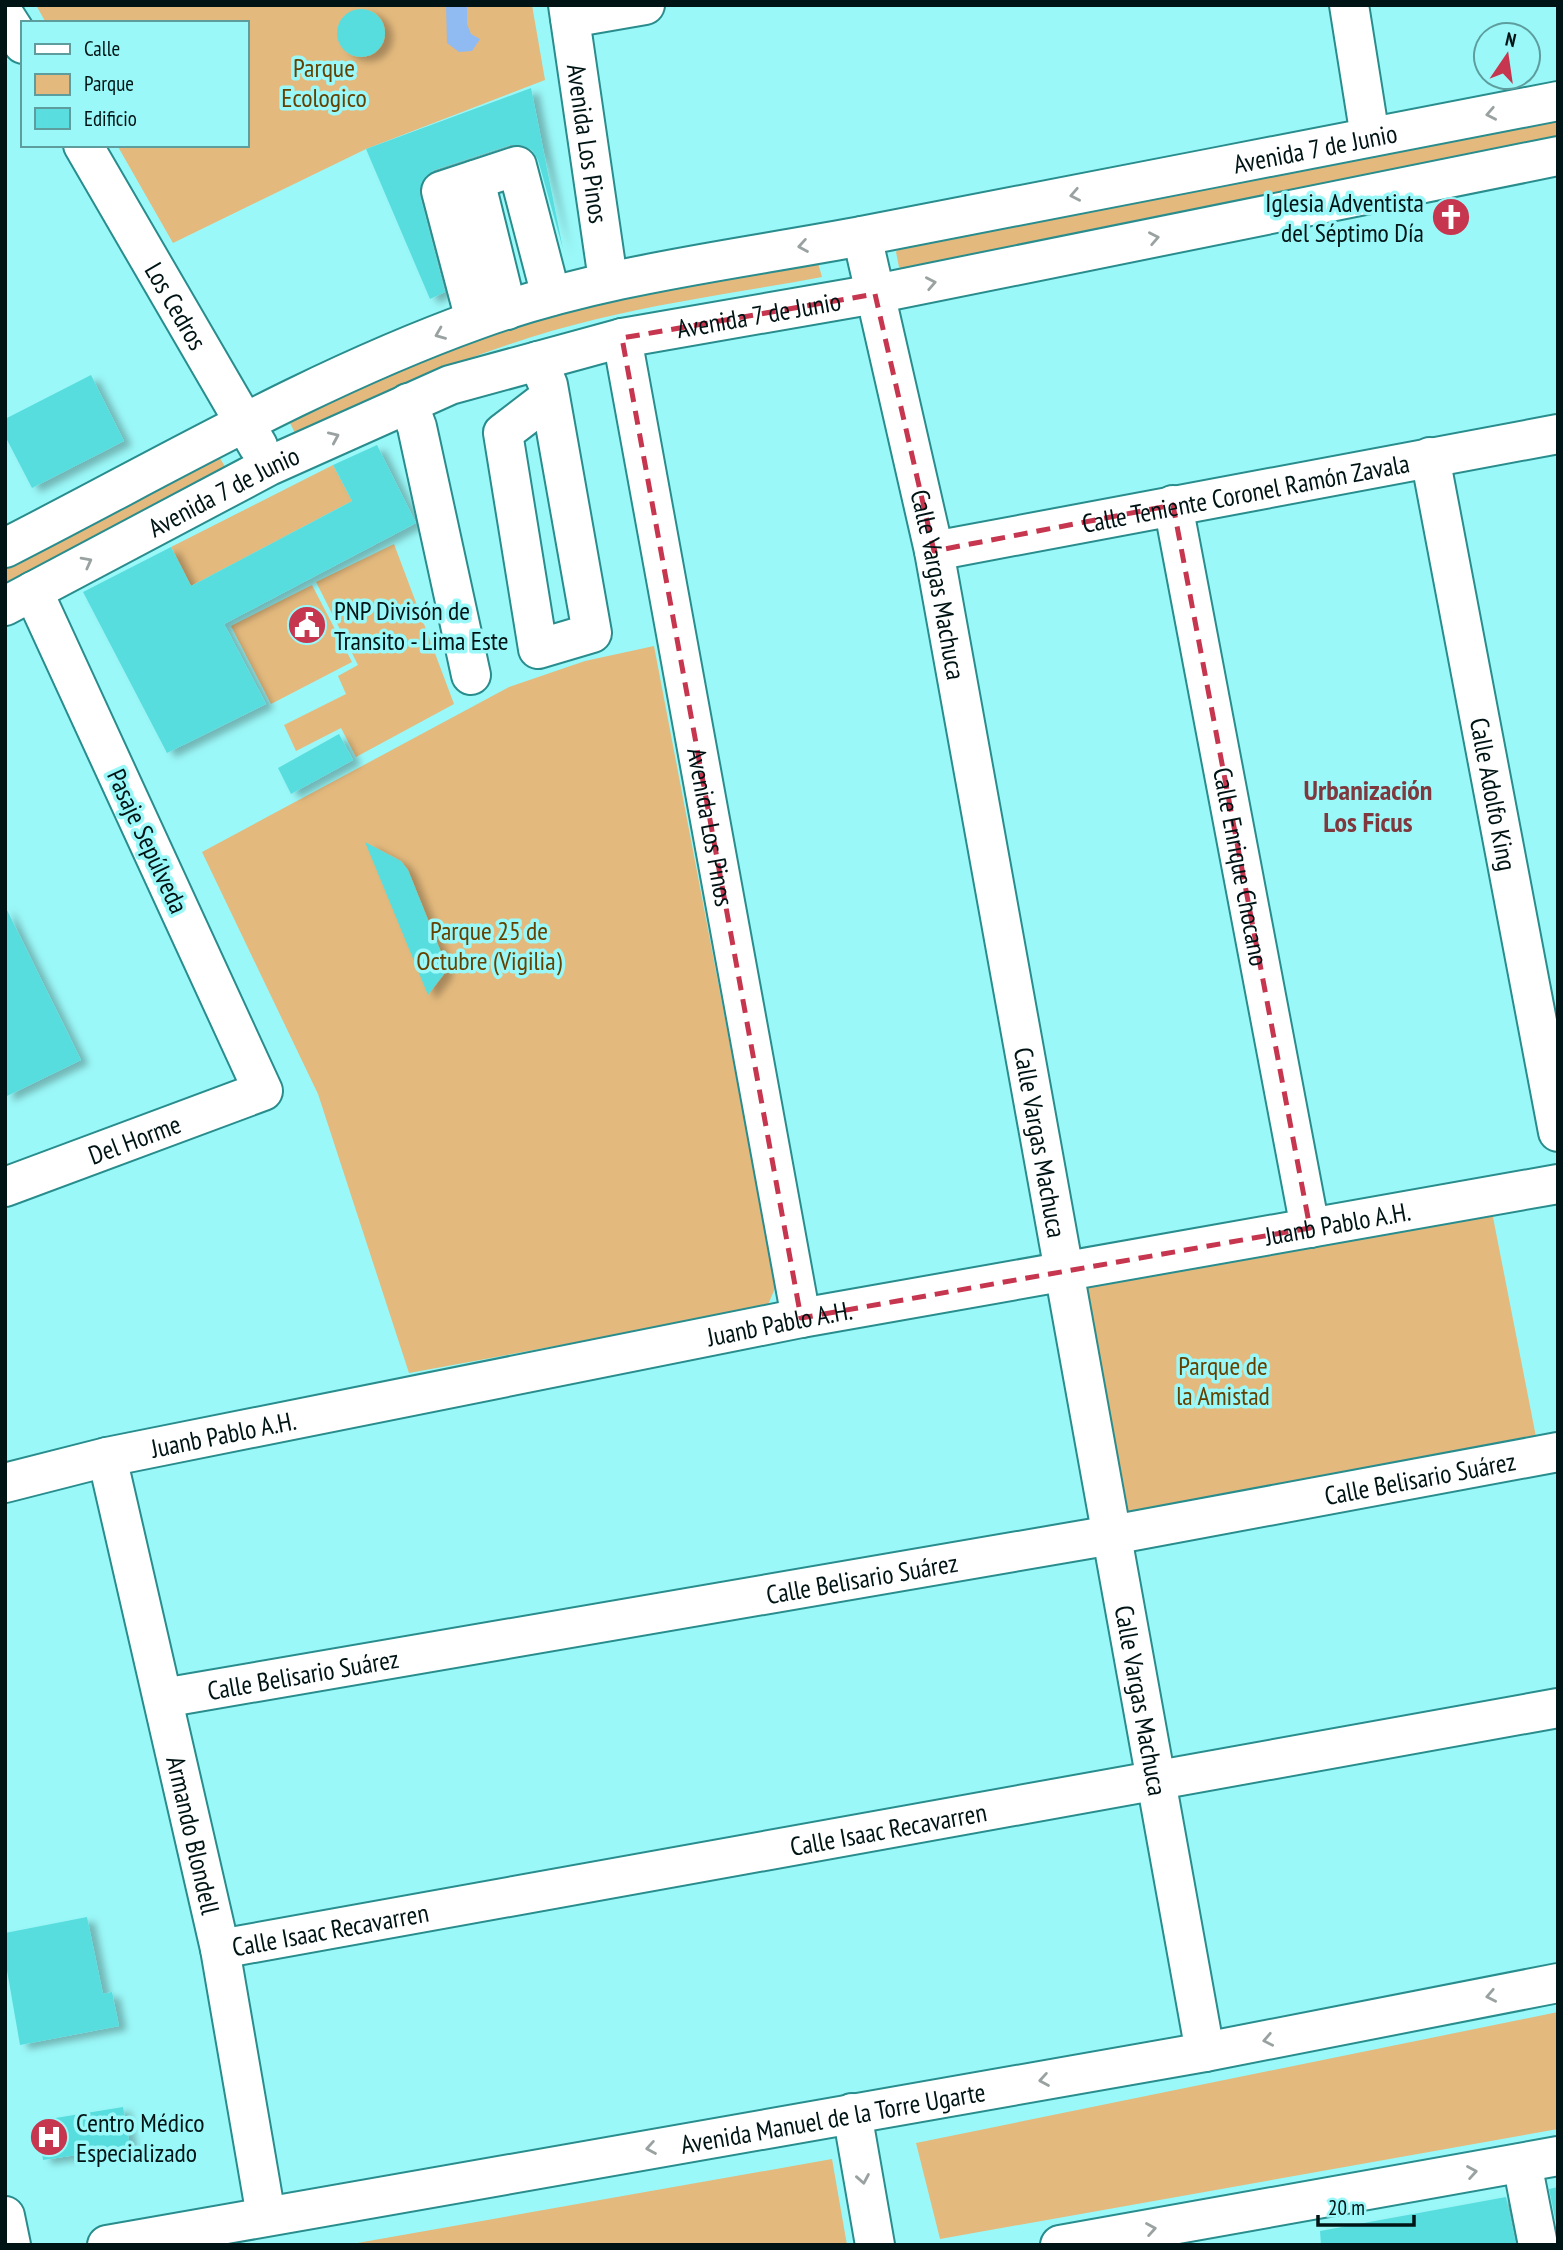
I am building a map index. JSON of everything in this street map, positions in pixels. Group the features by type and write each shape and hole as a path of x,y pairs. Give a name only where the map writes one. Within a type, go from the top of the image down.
{"street":[{"path":"569,12 645,5"},
{"path":"1349,5 1370,137"},
{"name":"Avenida Los Pinos","path":"569,12 608,280"},
{"path":"5,16 21,41"},
{"name":"Avenida 7 de Junio","path":"9,537 400,350 491,315 551,296 608,280 862,236 1558,101"},
{"name":"Los Cedros","path":"84,147 269,466"},
{"name":"Avenida 7 de Junio","path":"19,598 269,466 450,385 622,338 875,294 1558,156"},
{"path":"491,315 475,180 517,166 551,296"},
{"name":"Calle Vargas Machuca","path":"862,236 934,551 1205,2052"},
{"name":"Avenida Los Pinos","path":"622,338 801,1318"},
{"path":"538,361 550,397 592,633 538,649 503,433 550,397"},
{"path":"408,403 417,427 471,675"},
{"name":"Calle Teniente Coronel Ramón Zavala","path":"934,551 1558,434"},
{"name":"Calle Adolfo King","path":"1430,457 1558,1132"},
{"name":"Calle Enrique Chocano","path":"1173,505 1310,1228"},
{"name":"Pasaje Sepúlveda","path":"19,598 263,1091"},
{"name":"Del Horme","path":"5,1187 263,1091"},
{"name":"Juanb Pablo A.H.","path":"5,1483 107,1457 801,1318 1558,1184"},
{"name":"Calle Belisario Suárez","path":"163,1698 1112,1535 1558,1452"},
{"name":"Armando Blondell","path":"107,1457 220,1950 266,2216"},
{"name":"Calle Isaac Recavarren","path":"220,1950 1558,1707"},
{"name":"Avenida Manuel de la Torre Ugarte","path":"107,2245 1205,2052 1558,1983"},
{"path":"852,2113 875,2245"},
{"path":"1060,2245 1540,2160 1538,2245"},
{"path":"5,2216 11,2245"}],"highlighted area":[{"path":"875,294 934,551 1173,505 1310,1228 801,1318 622,338"}],"green space":[{"name":"Parque Ecologico","path":"36,5 532,5 545,80 366,149 173,243 118,147 248,147 248,21 45,21"},
{"path":"1558,115 1558,142 907,273 899,267 896,252 900,246"},
{"path":"816,256 822,277 653,307 558,329 481,354 406,384 297,437 287,417 420,356 590,300"},
{"path":"216,451 228,472 5,590 5,561"},
{"path":"333,465 352,501 191,586 171,547"},
{"path":"394,544 454,704 356,757 341,728 296,751 284,725 346,694 338,676 358,665 316,582"},
{"path":"312,585 352,662 271,704 231,626"},
{"name":"Parque 25 de Octubre (Vigilia)","path":"654,646 776,1286 767,1307 409,1373 318,1094 202,852 509,687 585,661"},
{"name":"Parque de la Amistad","path":"1491,1207 1537,1442 1119,1527 1077,1308 1088,1280"},
{"path":"1558,2012 1558,2129 940,2239 916,2143"},
{"path":"832,2159 847,2245 346,2245"}],"water":[{"path":"446,5 467,5 467,24 471,34 480,39 472,51 459,52 447,43"}],"building":[{"path":"361,9 378,16 385,33 378,50 361,57 344,50 337,33 344,16"},
{"path":"531,88 563,249 538,160 532,150 521,145 510,145 434,170 425,177 420,196 445,292 430,299 366,149"},
{"path":"91,375 124,441 32,488 5,436 5,419"},
{"path":"377,445 416,523 224,624 266,704 167,753 83,592 171,547 191,586 352,501 333,465"},
{"path":"339,734 353,760 291,794 278,768"},
{"path":"365,842 401,861 408,870 445,962 444,974 428,995"},
{"path":"5,906 81,1060 5,1097"},
{"path":"87,1917 103,1994 112,1992 119,2026 20,2045 5,1959 5,1933"},
{"path":"123,2107 130,2147 43,2160 37,2121"},
{"path":"1558,2187 1558,2228 1557,2228 1549,2189"},
{"path":"1506,2197 1516,2245 1321,2245 1320,2231"}],"place":[{"name":"Iglesia Adventista del Séptimo Día","path":"1451,217"},
{"name":"PNP Divisón de Transito - Lima Este","path":"307,625"},
{"name":"Centro Médico Especializado","path":"49,2137"}],"district":[{"name":"Urbanización Los Ficus","path":"1368,805"}]}
